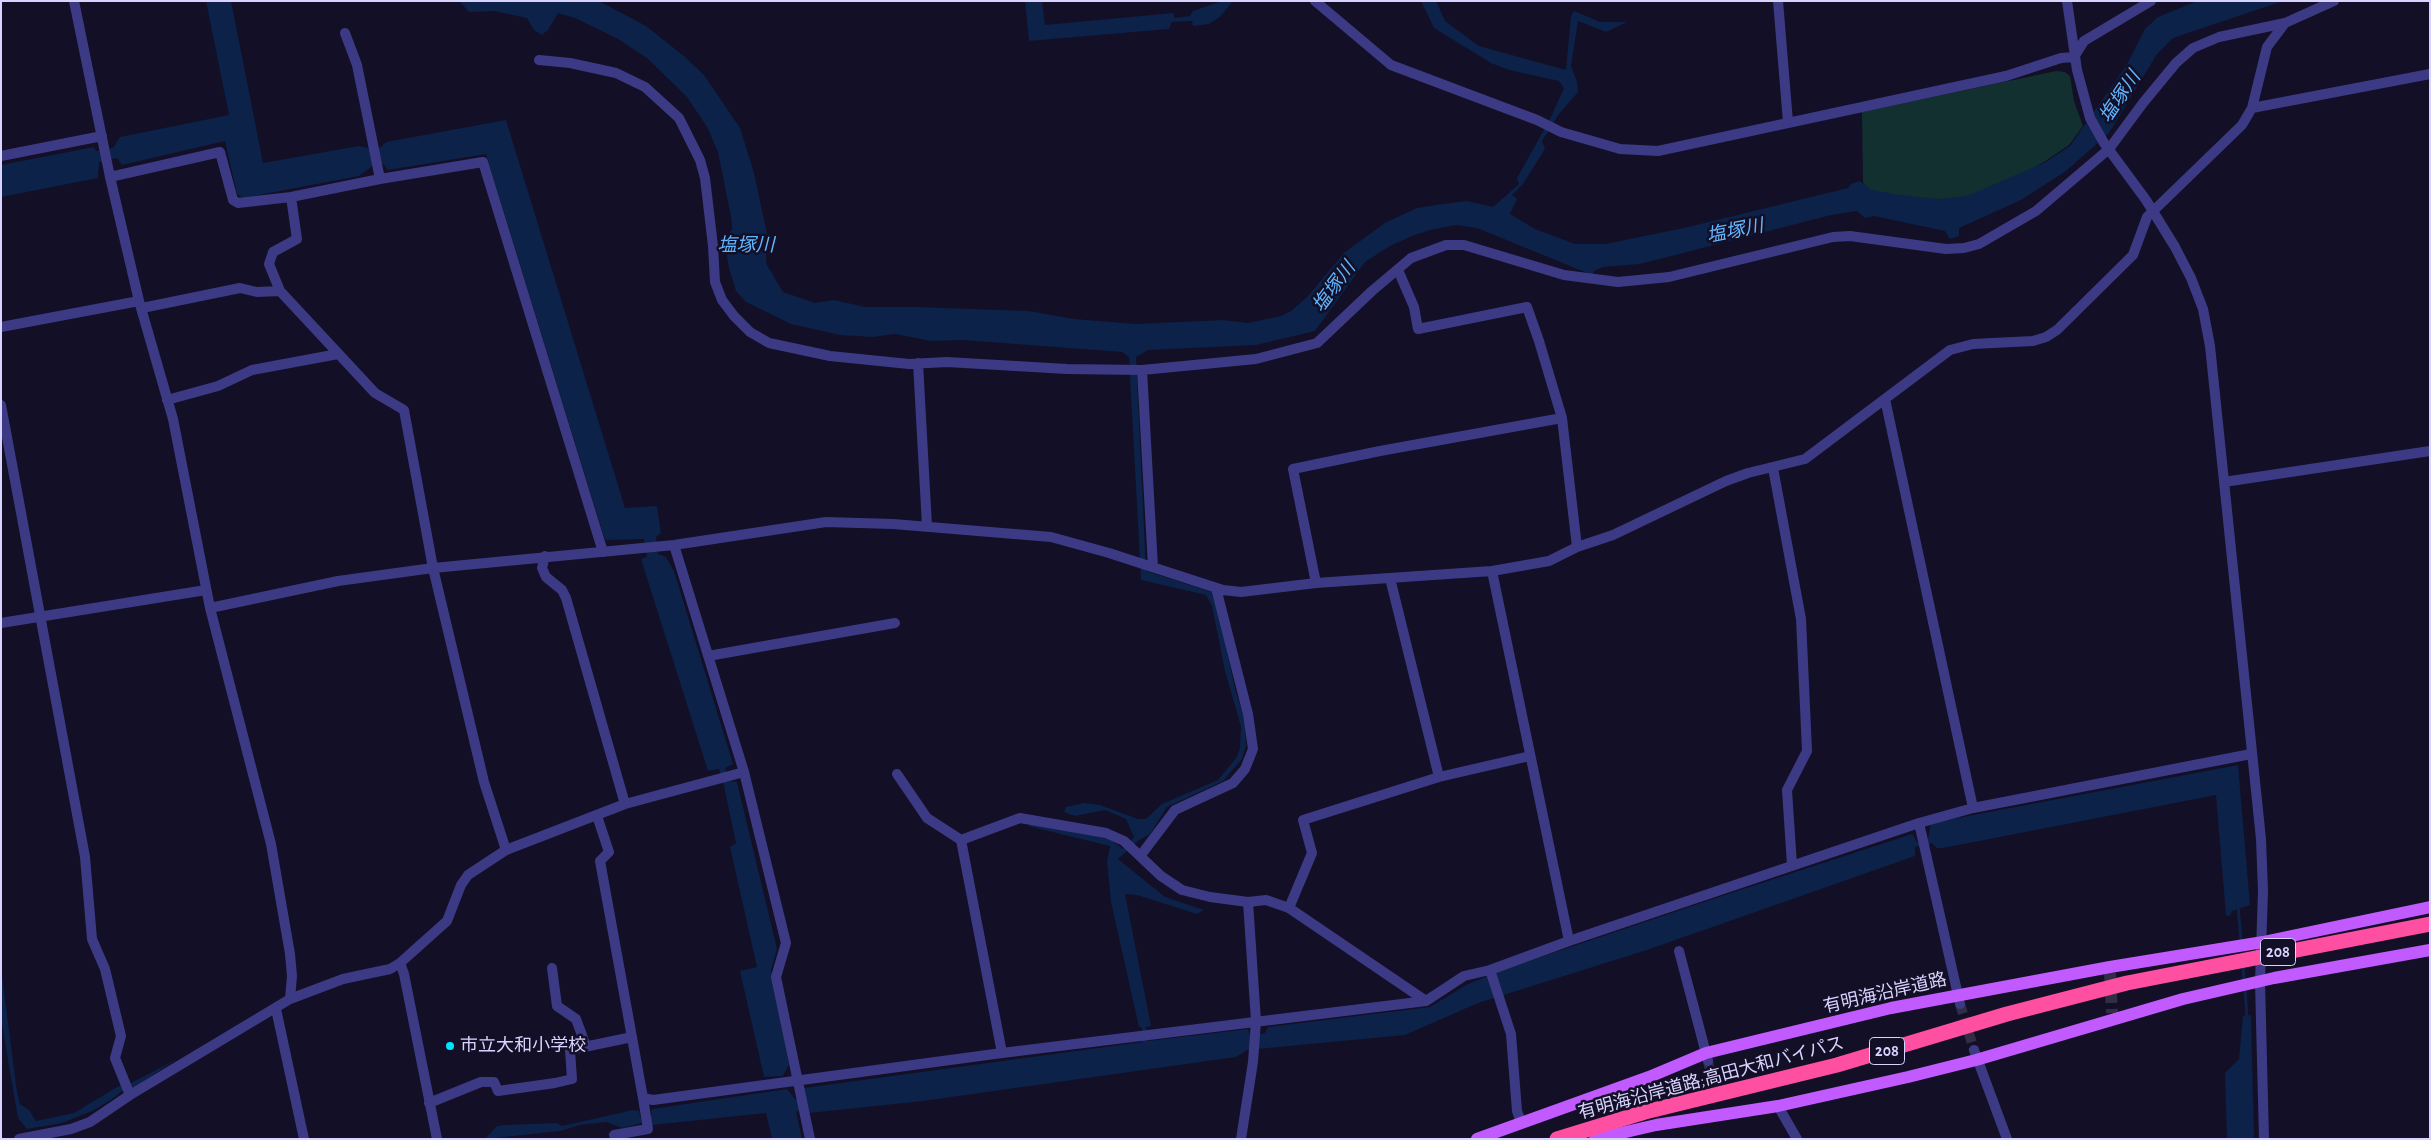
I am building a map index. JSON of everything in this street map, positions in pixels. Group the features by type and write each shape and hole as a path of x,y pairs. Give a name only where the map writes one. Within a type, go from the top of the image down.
{"highway":[{"name":"有明海沿岸道路;高田大和バイパス","path":"1556,1139 1645,1112 1837,1064 2007,1014 2126,983 2430,924"}],"main road":[{"name":"有明海沿岸道路","path":"1477,1139 1707,1057 1891,1008 1959,999 2263,942 2430,907"},
{"path":"1595,1139 1718,1111 1778,1106 2183,999 2318,970 2351,966 2430,950"}],"street":[{"path":"74,1 110,177 140,304 173,419 210,608 271,844 290,954 292,976 290,999"},
{"path":"1315,1 1391,65 1537,120 1561,132 1620,149 1658,151 2006,76 2060,58 2074,57"},
{"path":"1778,1 1788,122"},
{"path":"2067,1 2074,57 2090,118 2106,146 2153,212 2191,278 2203,309 2210,346 2261,839 2263,942 2260,982 2264,1139"},
{"path":"2074,57 2084,41 2151,1"},
{"path":"539,60 570,63 616,72 645,87 679,118 700,160 705,178 715,282 722,300 750,332 768,343 830,356 918,363 947,362 1067,370 1142,370 1256,359 1317,343 1412,258 1446,245 1464,245 1564,275 1597,281 1618,282 1669,277 1833,238 1850,236 1946,248 1964,248 1993,238 2036,210 2106,146 2176,63 2193,48 2219,37 2285,23 2334,1"},
{"path":"210,608 338,582 433,568 545,556 669,546 826,522 927,526 1051,537 1216,588 1241,592 1316,583 1492,571 1549,561 1577,547 1613,535 1726,481 1805,459 1950,350 1973,344 2033,341 2057,330 2132,255 2142,225 2153,212 2242,125 2252,108 2267,47 2285,23"},
{"path":"345,33 357,64 379,175"},
{"path":"2252,108 2430,74"},
{"path":"1,156 103,140"},
{"path":"110,177 220,152 233,200 238,202 291,197 379,175 483,162 603,552"},
{"path":"291,197 297,239 273,252 269,264 280,291 338,354 375,393 404,410 433,568 484,782 506,850"},
{"path":"1398,270 1414,307 1418,329 1526,307 1539,341 1562,418 1577,547"},
{"path":"1,327 240,288 257,292 280,291"},
{"path":"167,400 218,386 261,368 338,354"},
{"path":"918,363 927,526"},
{"path":"1142,370 1153,567"},
{"path":"1885,399 1973,808"},
{"path":"1,405 85,857 92,939 105,969 121,1036 115,1058 130,1095"},
{"path":"1316,583 1293,469 1562,418"},
{"path":"2224,482 2430,451"},
{"path":"1773,468 1801,619 1807,751 1787,790 1792,866"},
{"path":"669,546 708,656 786,943 776,977 810,1139"},
{"path":"545,556 542,568 546,577 562,590 566,598 625,804"},
{"path":"1492,571 1569,941"},
{"path":"1390,578 1440,777"},
{"path":"1140,855 1175,810 1233,783 1245,769 1253,749 1248,714 1216,588"},
{"path":"1,622 206,590"},
{"path":"708,656 895,623"},
{"path":"643,1098 653,1100 1002,1053 1426,1001 1464,976 1490,970 1569,941 1919,823 1973,808 2251,754"},
{"path":"1289,908 1312,853 1304,820 1440,777 1530,756"},
{"path":"18,1139 71,1129 90,1122 130,1095 276,1011 290,999 343,979 402,968 447,921 461,885 468,875 506,850 625,804 739,772"},
{"path":"897,774 926,818 961,840 1002,1053"},
{"path":"598,816 609,852 600,861 648,1129 614,1135"},
{"path":"961,840 1020,818 1106,833 1124,841 1162,876 1182,890 1210,897 1248,902 1266,900 1289,908 1426,1001"},
{"path":"1919,823 1959,999"},
{"path":"1241,1139 1253,1062 1256,1021 1248,902"},
{"path":"1679,951 1707,1057"},
{"path":"402,968 437,1139"},
{"path":"552,968 557,1006 576,1019 586,1046"},
{"path":"1490,970 1511,1034 1517,1111 1521,1122"},
{"path":"276,1011 304,1139"},
{"path":"430,1103 481,1082 494,1082 498,1091 572,1079 570,1050 632,1037"},
{"path":"1975,1055 2007,1139"},
{"path":"1778,1106 1797,1139"}],"green space":[{"path":"2056,71 2065,72 2070,76 2074,101 2083,126 2069,145 2044,162 1958,208 1875,194 1865,186 1863,182 1862,112"}],"water":[{"path":"206,1 231,1 263,163 359,146 372,149 381,147 386,142 506,120 625,508 657,506 661,533 656,537 658,554 666,557 674,571 733,764 725,768 729,781 737,782 777,949 771,970 789,1064 783,1076 764,1077 740,971 757,967 730,847 736,843 719,769 708,771 641,559 647,557 644,539 605,540 486,154 388,170 383,164 374,165 359,176 243,198 237,194 225,141 122,165 117,158 99,162 98,178 1,197 1,165 94,147 96,151 113,148 120,137 229,115"},
{"name":"塩塚川","path":"459,1 599,1 646,26 685,57 704,75 740,128 754,173 767,234 766,263 783,292 815,303 834,300 865,307 1029,311 1074,319 1136,324 1223,320 1248,323 1281,316 1291,311 1307,297 1345,252 1385,223 1417,208 1436,205 1467,201 1493,207 1519,184 1517,178 1551,117 1564,88 1559,81 1509,70 1491,63 1434,28 1421,1 1436,1 1445,21 1479,46 1566,70 1571,16 1574,11 1600,22 1627,22 1606,32 1578,21 1571,66 1577,82 1578,92 1559,114 1542,141 1545,149 1523,184 1512,195 1517,199 1510,214 1535,229 1575,244 1605,244 1684,228 1848,188 1851,184 1860,181 1872,190 1900,195 1939,199 1967,196 2044,163 2070,146 2126,66 2145,29 2158,17 2197,1 2283,1 2173,38 2157,54 2109,133 2066,171 2021,200 1959,228 1959,236 1950,239 1945,231 1874,216 1865,218 1857,211 1831,215 1640,264 1603,267 1594,271 1592,275 1477,228 1456,225 1412,236 1390,246 1365,262 1315,331 1256,345 1148,350 1136,357 1146,571 1212,592 1217,604 1235,689 1245,720 1246,746 1242,759 1223,781 1167,807 1150,834 1139,840 1118,859 1165,897 1204,910 1197,914 1137,895 1125,894 1151,1026 1146,1027 1148,1041 1248,1029 1250,1036 1265,1033 1268,1027 1430,1007 1466,985 1502,970 1734,892 1912,834 1918,843 1928,839 1931,823 2238,765 2250,905 2232,911 2230,916 2226,915 2216,795 1943,848 1937,848 1932,843 1915,847 1915,856 1647,950 1478,1003 1405,1035 1247,1050 1236,1057 923,1101 809,1113 807,1108 796,1112 802,1139 772,1139 766,1113 652,1125 650,1121 622,1128 607,1122 580,1125 560,1131 485,1139 497,1126 557,1123 562,1126 633,1110 639,1111 641,1119 651,1117 652,1109 787,1089 796,1100 803,1099 804,1088 1142,1042 1142,1028 1139,1027 1111,902 1107,862 1110,846 1028,826 1033,824 1099,836 1111,840 1123,849 1134,837 1126,819 1105,810 1075,816 1064,812 1066,807 1084,803 1100,805 1138,819 1146,819 1162,804 1218,780 1237,757 1240,748 1241,727 1225,671 1212,606 1206,595 1141,580 1129,357 1122,352 963,340 931,341 895,334 873,337 840,335 791,324 746,302 736,291 729,268 725,245 726,235 732,230 732,222 718,152 707,127 687,97 647,58 618,39 575,18 558,13 548,30 542,35 534,30 527,18 494,11 469,12"},
{"path":"1025,1 1042,1 1045,25 1173,13 1175,18 1190,16 1193,11 1222,1 1233,1 1220,17 1209,24 1193,26 1192,21 1172,22 1169,29 1029,41"},
{"path":"1,968 17,1092 20,1104 29,1110 36,1121 74,1113 117,1087 131,1083 177,1059 136,1086 123,1090 111,1100 92,1111 62,1123 27,1129 18,1118 1,1018"},
{"path":"2251,1015 2254,1139 2227,1139 2225,1073 2239,1059 2243,1016"}],"waterway":[{"path":"2238,905 2241,941"},
{"path":"2243,965 2244,981"},
{"path":"2245,987 2247,1019"}],"tunnel":[{"path":"2110,973 2112,1013"},
{"path":"1960,1004 1974,1050"},
{"path":"1708,1061 1717,1105"}],"place":[{"name":"市立大和小学校","path":"450,1046"}]}
